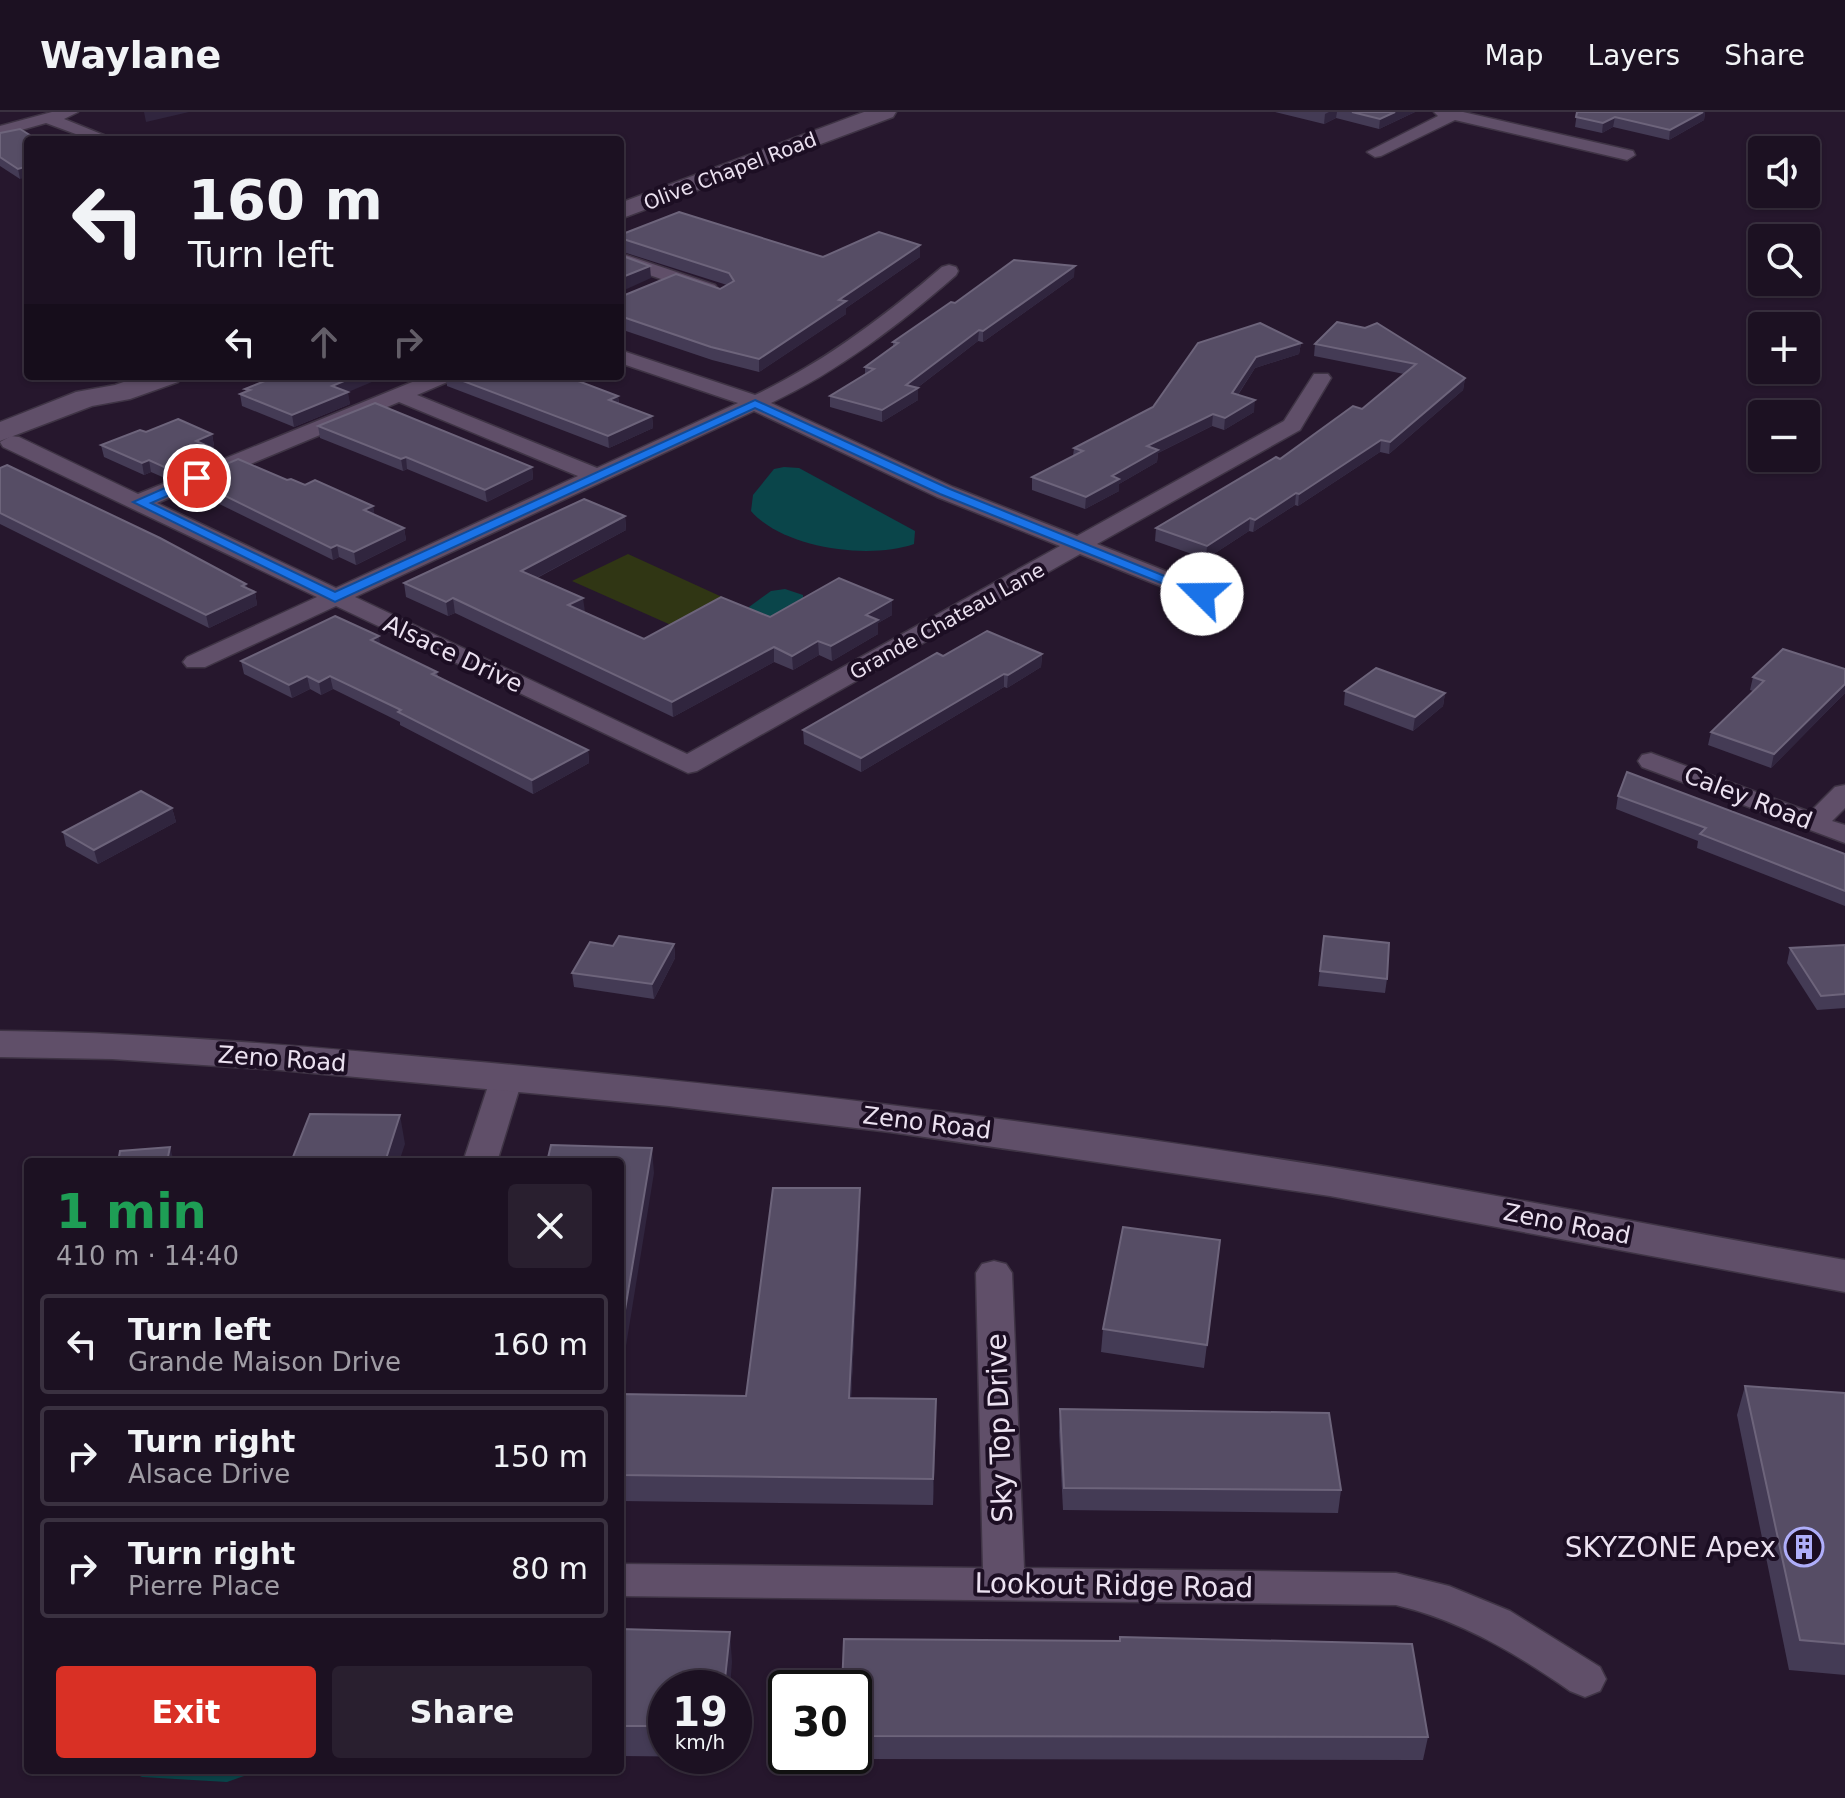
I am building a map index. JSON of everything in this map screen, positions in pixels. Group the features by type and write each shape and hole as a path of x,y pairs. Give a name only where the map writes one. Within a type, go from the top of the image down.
{"main road":[{"name":"Olive Chapel Road","path":"624,210 885,112"},
{"path":"4,440 104,406 120,393 157,380"}],"street":[{"path":"0,131 70,112"},
{"path":"1375,152 1448,113 1627,155"},
{"path":"49,119 97,136"},
{"path":"624,260 722,293"},
{"path":"196,662 755,403 826,366 910,305 949,271"},
{"path":"648,290 676,278"},
{"path":"624,357 755,403 945,492 1202,594"},
{"name":"Grande Chateau Lane","path":"805,701 1292,425 1321,378"},
{"path":"139,502 435,380"},
{"path":"399,395 597,476"},
{"name":"Alsace Drive","path":"4,440 688,765 805,701"},
{"name":"Caley Road","path":"1651,761 1845,835"},
{"path":"1814,823 1845,793"},
{"name":"Zeno Road","path":"0,1044 177,1051 683,1093 1132,1150 1540,1218 1845,1276"},
{"path":"481,1158 507,1077"},
{"name":"Sky Top Drive","path":"994,1273 1004,1584"},
{"name":"Lookout Ridge Road","path":"624,1580 1396,1589 1437,1597 1467,1608 1509,1628 1585,1679"}],"shaded area":[{"path":"799,468 915,531 914,544 874,551 827,547 805,542 765,524 751,511 753,495 774,469"},
{"path":"628,554 733,602 680,629 572,581"},
{"path":"785,589 803,595 803,601 771,618 752,613 749,607 771,591"},
{"path":"136,1774 250,1774 227,1782 142,1777"}],"building":[{"path":"1352,112 1395,112 1380,119"},
{"path":"1577,112 1703,112 1670,130 1615,117 1603,123 1576,117"},
{"path":"20,129 31,136 24,136 24,167 18,169 0,157 0,133"},
{"path":"679,212 823,257 879,232 920,245 839,300 846,301 759,359 711,347 624,317 624,295 676,274 720,289 734,281 729,273 624,239 624,233"},
{"path":"624,256 650,266 624,276"},
{"path":"1014,260 1075,266 983,331 979,330 906,385 918,388 882,410 830,396 874,369 865,367 898,343 893,342 951,302 955,303"},
{"path":"1337,322 1365,328 1377,323 1465,378 1390,442 1381,440 1299,494 1255,520 1250,518 1207,546 1156,528 1276,457 1280,459 1353,406 1362,409 1416,364 1315,344"},
{"path":"1260,323 1301,343 1256,357 1232,393 1255,400 1225,418 1213,414 1147,446 1158,450 1112,476 1119,479 1086,497 1032,477 1083,451 1074,448 1153,407 1198,343"},
{"path":"267,380 346,380 332,386 348,392 292,415 240,394 250,390 245,389"},
{"path":"461,380 576,380 618,396 609,400 652,416 608,436"},
{"path":"375,403 532,467 485,490 406,457 401,459 318,426"},
{"path":"178,419 212,434 196,441 212,448 164,467 149,460 142,463 101,445 140,430 146,432"},
{"path":"238,459 305,485 315,480 373,506 364,510 404,528 354,552 337,545 331,548 191,479"},
{"path":"7,465 160,538 246,584 242,586 255,592 206,615 0,513 0,468"},
{"path":"584,499 625,516 521,571 583,598 568,605 644,639 721,597 770,617 839,578 892,600 866,615 878,620 831,646 818,641 792,656 774,647 672,702 453,598 446,602 404,583"},
{"path":"335,616 379,636 371,640 437,672 432,674 588,750 532,780 330,676 319,682 307,676 289,685 241,661"},
{"path":"987,631 1042,654 861,758 803,730 937,653 943,656"},
{"path":"1783,649 1845,669 1845,684 1774,754 1711,732 1764,681 1753,677"},
{"path":"1376,668 1445,693 1415,717 1345,691"},
{"path":"1627,772 1845,854 1845,891 1700,834 1706,828 1618,796"},
{"path":"141,791 172,808 94,850 63,832"},
{"path":"619,936 674,944 652,984 572,973 590,942 613,946"},
{"path":"1324,936 1389,943 1387,979 1320,971"},
{"path":"1845,945 1845,994 1821,996 1790,948"},
{"path":"310,1114 400,1115 386,1158 293,1158"},
{"path":"551,1145 652,1148 624,1316 624,1158 548,1158"},
{"path":"170,1147 168,1158 119,1158 120,1151"},
{"path":"773,1188 860,1188 849,1398 936,1399 933,1479 624,1475 624,1394 746,1396"},
{"path":"1123,1227 1220,1240 1207,1345 1103,1329"},
{"name":"SKYZONE Apex","path":"1745,1386 1845,1393 1845,1644 1800,1640"},
{"path":"1060,1409 1329,1413 1341,1490 1064,1488"},
{"path":"624,1629 730,1632 726,1670 648,1670 648,1726 624,1726"},
{"path":"1120,1637 1412,1644 1428,1737 872,1736 872,1670 843,1670 844,1639 1120,1641"}],"place":[{"name":"SKYZONE Apex","path":"1804,1547"}],"route":[{"path":"197,478 139,502 335,597 755,403 945,492 1202,594"}]}
